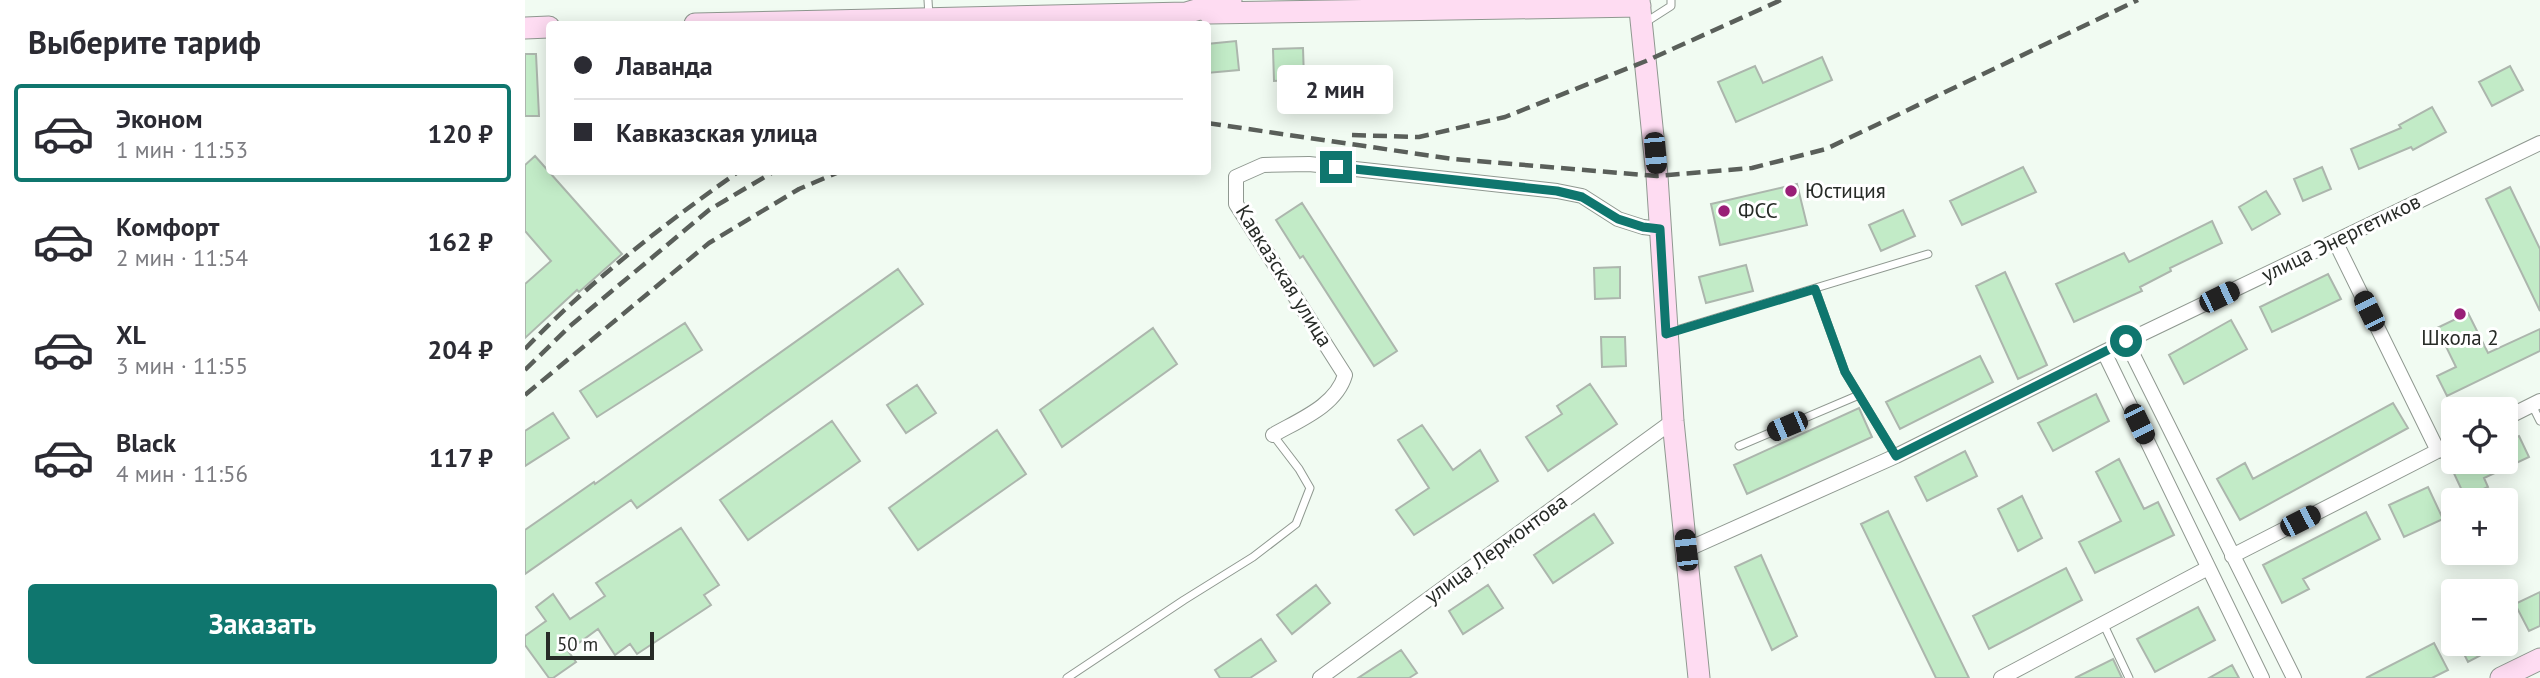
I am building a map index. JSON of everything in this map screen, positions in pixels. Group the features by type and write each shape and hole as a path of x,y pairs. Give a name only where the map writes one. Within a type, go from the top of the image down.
{"street":[{"path":"1186,13 1231,0"},
{"path":"745,21 929,10 1186,13 1499,4 1640,10 1656,164 1673,421 1699,678"},
{"path":"525,28 546,27"},
{"name":"улица Энергетиков","path":"1686,550 1896,456 2126,341 2540,143"},
{"name":"Кавказская улица","path":"1273,435 1335,396 1345,375 1236,204 1236,177 1263,165 1309,164 1557,191 1582,197 1618,219 1660,229"},
{"path":"2335,241 2438,451"},
{"path":"2126,341 2294,678"},
{"path":"2104,352 2262,678"},
{"path":"2518,412 2536,403"},
{"name":"улица Лермонтова","path":"1320,678 1673,421"},
{"path":"2232,556 2441,449"},
{"path":"2001,678 2208,568"},
{"path":"2501,678 2540,659"}],"lane":[{"path":"1640,10 1671,6 1671,0"},
{"path":"1666,334 1928,254"},
{"path":"1815,289 1845,372 1896,456"},
{"path":"1739,446 1859,395"},
{"path":"2536,403 2540,421"},
{"path":"1067,678 1253,557 1296,524 1310,488 1273,435"},
{"path":"2103,623 2129,678"}],"building":[{"path":"1236,41 1239,70 1211,73 1211,44"},
{"path":"1303,48 1304,79 1274,81 1273,49"},
{"path":"525,54 536,54 539,116 525,116"},
{"path":"1822,57 1832,80 1736,122 1718,82 1755,66 1763,83"},
{"path":"2510,66 2523,90 2492,106 2479,82"},
{"path":"2432,107 2446,132 2413,150 2411,147 2359,169 2351,149 2401,128 2399,125"},
{"path":"535,156 546,168 546,175 552,175 622,254 579,292 577,290 525,338 525,284 551,261 525,231 525,165"},
{"path":"2023,167 2036,192 1962,225 1950,201"},
{"path":"2322,167 2331,189 2303,201 2294,179"},
{"path":"1797,184 1807,225 1720,245 1711,204"},
{"path":"2510,187 2540,249 2540,311 2486,199"},
{"path":"2266,191 2280,214 2252,230 2239,207"},
{"path":"1302,203 1397,351 1374,366 1303,256 1300,258 1276,220"},
{"path":"1903,210 1915,236 1881,251 1869,225"},
{"path":"2212,221 2222,243 2170,268 2171,271 2140,287 2142,291 2074,322 2056,284 2124,253 2129,262"},
{"path":"1746,265 1753,291 1706,303 1699,277"},
{"path":"1620,267 1620,298 1595,299 1594,268"},
{"path":"898,269 923,304 637,508 631,500 525,574 525,530 594,482 595,484"},
{"path":"2005,272 2047,365 2018,379 1976,286"},
{"path":"2328,274 2341,299 2272,332 2260,307"},
{"path":"2468,313 2488,353 2540,329 2540,351 2447,396 2437,376 2456,367 2437,328"},
{"path":"2231,320 2247,349 2184,384 2169,355"},
{"path":"685,323 702,350 597,417 580,391"},
{"path":"1153,328 1177,364 1062,447 1040,410"},
{"path":"1601,337 1625,337 1626,366 1602,367"},
{"path":"1980,356 1993,382 1900,429 1886,402"},
{"path":"1590,384 1617,424 1548,471 1526,437 1562,414 1557,406"},
{"path":"917,385 936,413 906,433 887,405"},
{"path":"2096,394 2109,421 2053,451 2038,423"},
{"path":"2393,403 2408,428 2240,520 2217,479 2245,463 2253,479"},
{"path":"1859,408 1872,437 1747,494 1734,465"},
{"path":"553,413 569,438 525,466 525,431"},
{"path":"832,421 860,461 748,540 720,500"},
{"path":"1422,425 1453,470 1480,450 1498,481 1414,535 1396,510 1429,488 1398,440"},
{"path":"997,430 1026,474 918,550 889,508"},
{"path":"2518,436 2529,457 2518,462"},
{"path":"1965,451 1977,476 1927,501 1915,477"},
{"path":"2119,459 2144,509 2158,502 2174,535 2095,573 2079,542 2121,521 2096,472"},
{"path":"2454,474 2493,474 2484,478 2488,487 2461,488"},
{"path":"2428,487 2441,520 2404,537 2389,505"},
{"path":"2022,496 2042,538 2018,551 1998,509"},
{"path":"1888,511 1969,678 1936,678 1861,524"},
{"path":"2366,512 2380,539 2303,579 2309,589 2282,603 2263,565"},
{"path":"1594,514 1613,543 1553,583 1534,555"},
{"path":"681,528 719,585 704,595 711,605 637,654 630,644 615,655 598,629 568,651 576,662 549,678 525,645 525,636 546,621 536,607 553,594 570,619 605,596 596,583"},
{"path":"1761,555 1797,636 1772,650 1735,567"},
{"path":"2066,568 2082,600 1989,649 1973,616"},
{"path":"1316,585 1330,603 1292,634 1277,615"},
{"path":"1488,585 1503,608 1463,634 1449,611"},
{"path":"2540,592 2540,626 2529,631 2518,610 2518,603"},
{"path":"2198,607 2215,640 2155,672 2137,639"},
{"path":"1261,639 1276,661 1250,678 1220,678 1215,670"},
{"path":"2434,643 2448,670 2432,678 2366,678"},
{"path":"1401,650 1417,673 1409,678 1358,678"},
{"path":"2465,656 2479,656 2468,662"},
{"path":"2113,659 2122,678 2075,678"},
{"path":"2232,665 2239,678 2209,678"}],"railway":[{"path":"1352,135 1419,137 1505,117 1646,61 1781,0"},
{"path":"1211,124 1453,159 1657,176 1752,168 1826,149 2138,0"},
{"path":"525,349 549,324 627,255 734,175"},
{"path":"525,370 570,326 709,210 768,175"},
{"path":"525,395 709,243 799,189 832,175"}],"place":[{"name":"Юстиция","path":"1791,191"},
{"name":"ФСС","path":"1724,211"},
{"name":"Школа 2","path":"2460,314"}],"route":[{"path":"1336,167 1557,191 1582,197 1618,219 1660,229 1666,334 1815,289 1845,372 1896,456 2126,341"}]}
